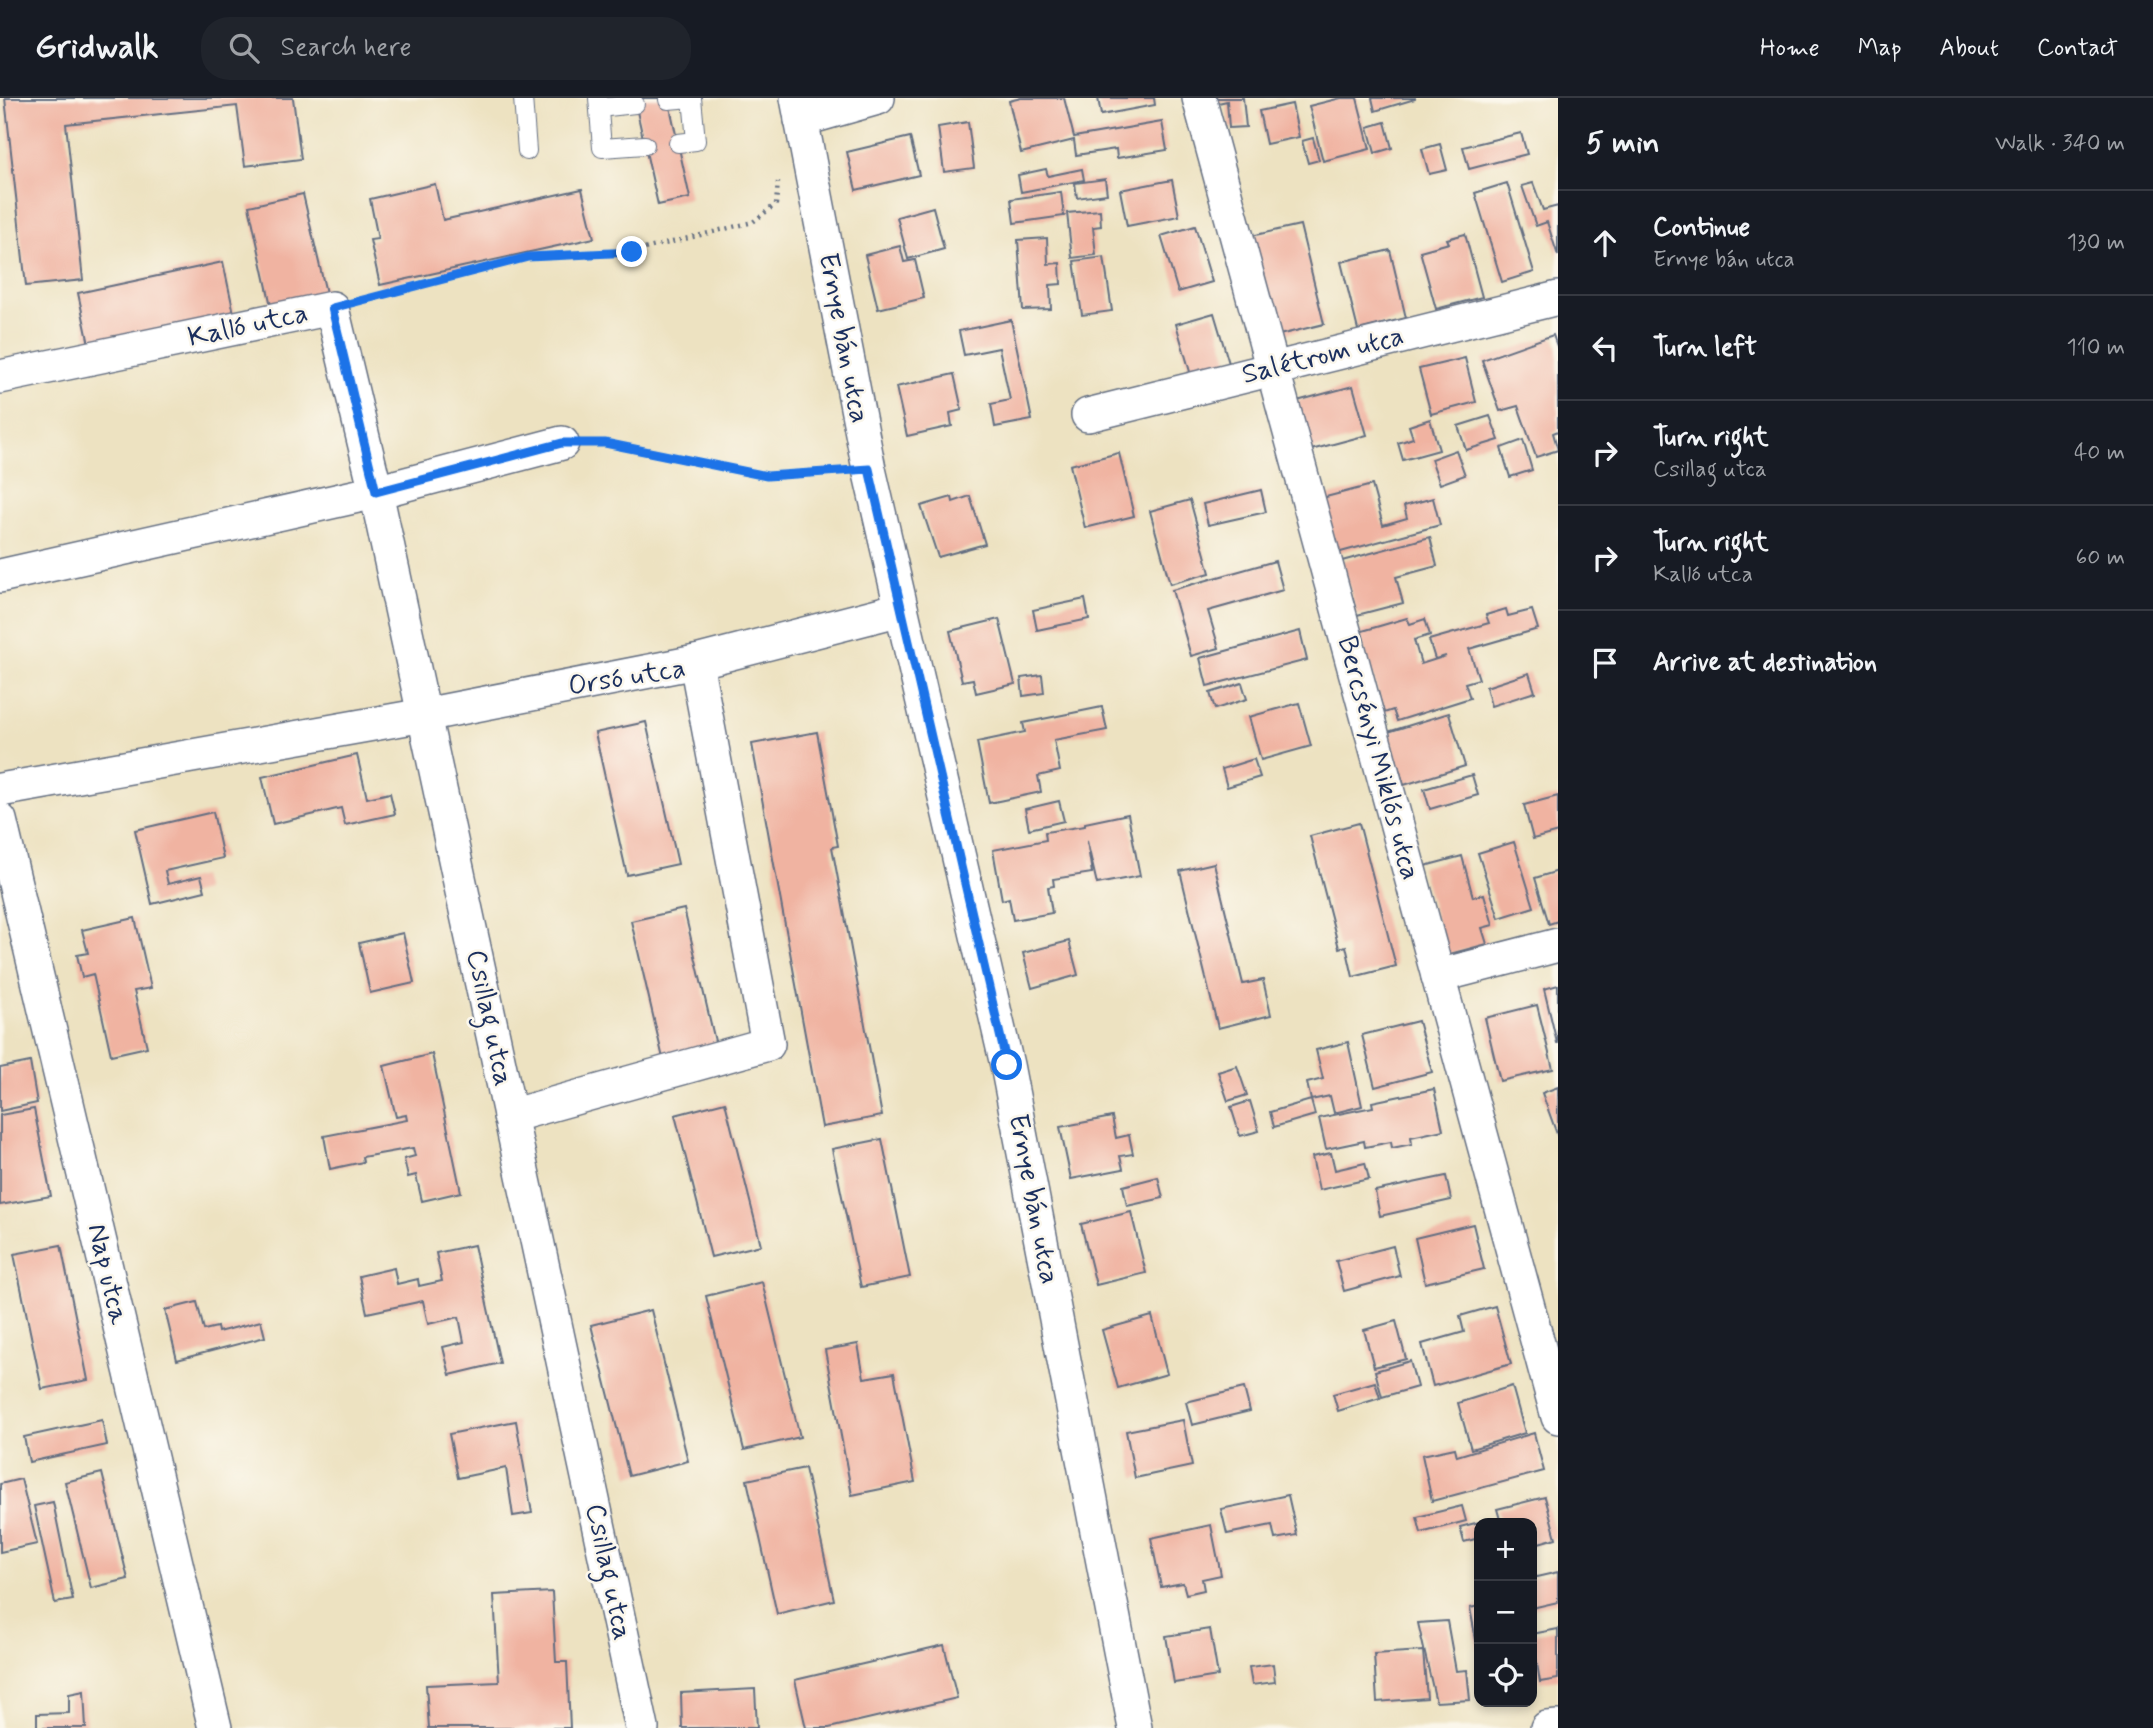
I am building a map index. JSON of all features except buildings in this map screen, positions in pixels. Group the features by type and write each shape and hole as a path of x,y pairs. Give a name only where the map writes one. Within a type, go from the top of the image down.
{"street":[{"path":"799,109 878,98"},
{"name":"Bercsényi Miklós utca","path":"1199,98 1558,1417"},
{"name":"Ernye bán utca","path":"799,109 869,469 1007,1065 1135,1728"},
{"name":"Salétrom utca","path":"1088,415 1558,298"},
{"name":"Kalló utca","path":"0,377 332,308"},
{"name":"Csillag utca","path":"332,308 376,492 642,1728"},
{"path":"0,576 376,492 562,443"},
{"path":"696,662 901,609"},
{"name":"Orsó utca","path":"0,790 424,715 696,662 768,1044 510,1116"},
{"name":"Nap utca","path":"0,820 215,1728"},
{"path":"1438,976 1558,945"},
{"path":"1547,1728 1558,1727"}],"lane":[{"path":"523,98 527,150"},
{"path":"668,100 692,98 696,141 678,143"},
{"path":"635,104 599,103 602,148 645,145"}],"path":[{"name":"Kalló utca","path":"332,308 528,257 632,252 753,222 776,204 778,176"},
{"path":"562,443 605,443 767,476 869,469"}],"route":[{"path":"632,252 528,257 332,308 376,492 562,443 605,443 767,476 869,469 1007,1065"}]}
